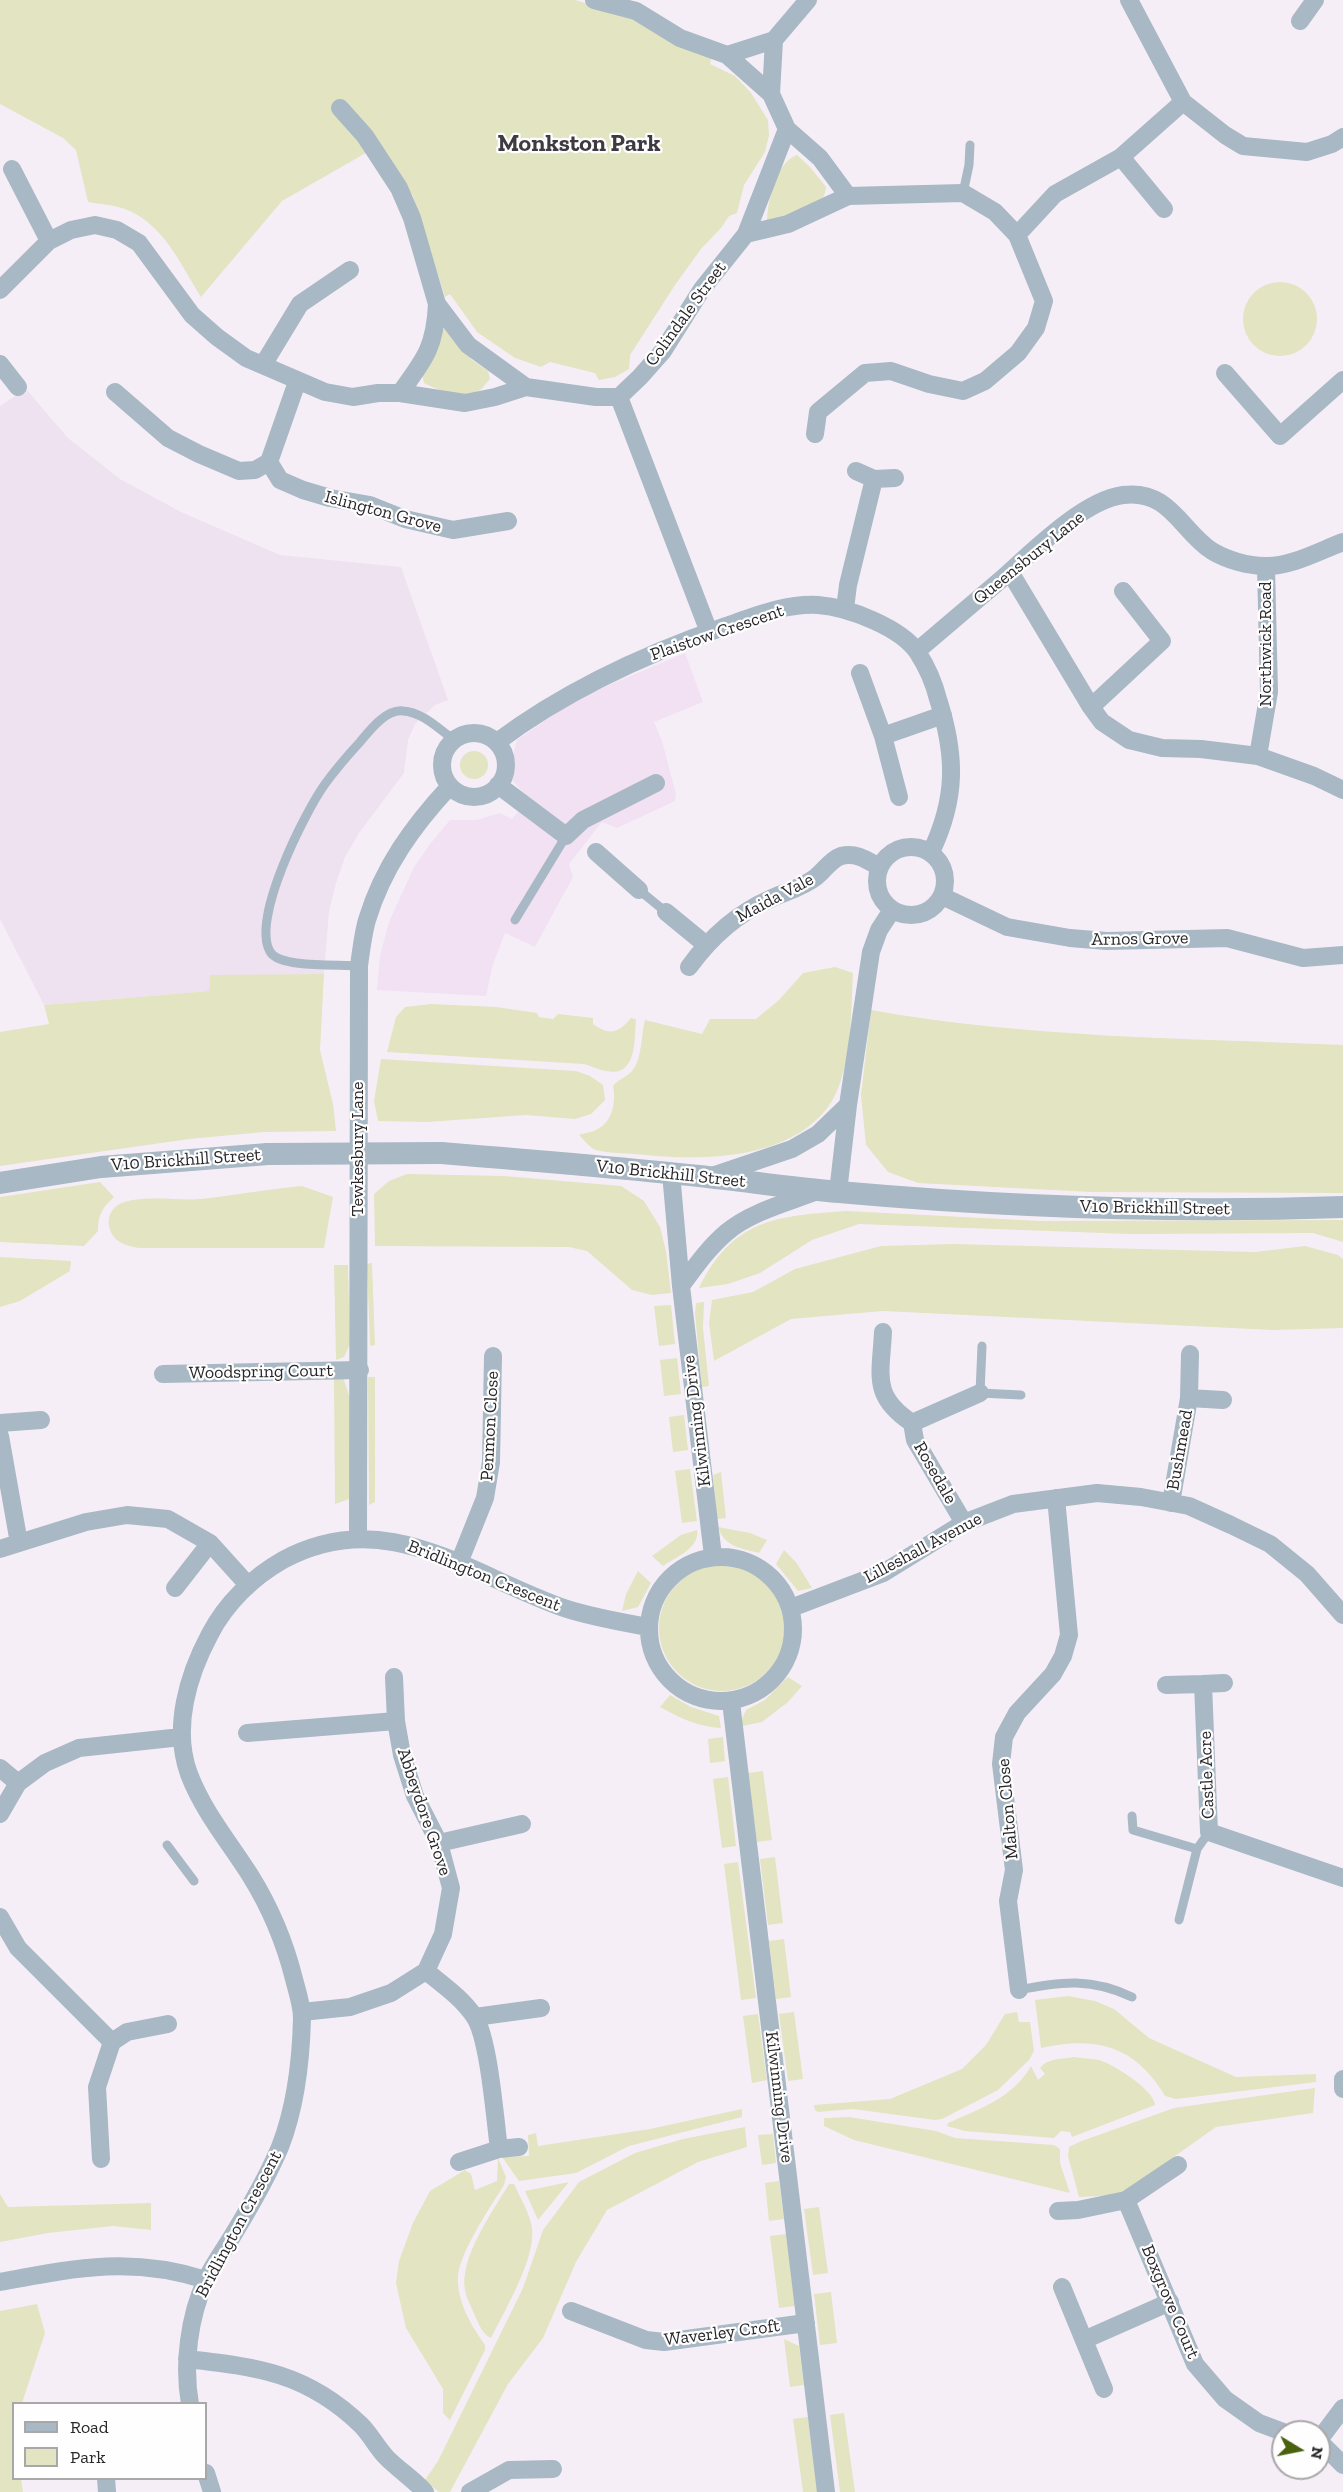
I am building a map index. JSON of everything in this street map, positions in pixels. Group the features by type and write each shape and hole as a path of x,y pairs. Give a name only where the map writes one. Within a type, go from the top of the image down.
{"street":[{"path":"594,0 636,11 680,38 727,55 771,93 787,129 820,158 848,196"},
{"path":"727,55 774,39 808,0"},
{"path":"1130,0 1183,102 1225,135 1243,146 1307,152 1339,146"},
{"path":"1300,21 1315,0"},
{"path":"771,93 774,39"},
{"path":"1017,235 1055,194 1121,157 1183,102"},
{"path":"340,108 375,150 399,188 412,218 437,304 436,331 429,353 400,393"},
{"name":"Colindale Street","path":"619,397 663,351 702,289 746,234 787,129"},
{"path":"1121,157 1164,208"},
{"path":"12,169 49,241"},
{"path":"746,234 788,224 848,196 963,193 995,212 1017,235 1044,301 1036,328 1018,353 985,381 963,391 929,384 891,371 865,373 818,412 814,434"},
{"path":"0,290 49,241 70,230 95,225 117,230 139,243 192,315 217,338 246,358 297,382 325,392 353,397 378,393 400,393 465,403 495,398 526,387 596,397 619,397 709,632"},
{"path":"263,365 300,304 350,270"},
{"path":"437,304 468,345 526,387"},
{"path":"0,364 18,387"},
{"path":"1225,373 1280,436 1343,380"},
{"path":"115,392 168,438 239,471 255,470 269,462 297,382"},
{"name":"Islington Grove","path":"269,462 280,480 303,490 330,498 370,505 426,524 453,530 508,521"},
{"path":"856,471 874,479 895,478"},
{"path":"845,609 850,575 874,479"},
{"name":"Queensbury Lane","path":"917,651 1047,538 1098,503 1123,495 1148,496 1169,508 1212,551 1242,564 1266,567 1287,563 1343,542"},
{"name":"Northwick Road","path":"1258,756 1269,692 1266,567"},
{"path":"1010,572 1091,707 1102,722 1128,740 1162,748 1201,748 1258,756 1314,776 1343,790"},
{"path":"1091,707 1162,641 1123,591"},
{"name":"Plaistow Crescent","path":"497,742 528,719 576,691 642,659 709,632 784,608 818,605 845,609 891,630 917,651 933,681 951,747 951,783 944,820 931,852"},
{"path":"860,673 883,736 899,797"},
{"path":"883,736 943,715"},
{"path":"471,733 480,734 497,742 505,759 503,777 490,792 469,797 450,786 442,768 443,758 454,740 471,733"},
{"path":"498,785 566,836 583,820 656,783"},
{"name":"Tewkesbury Lane","path":"358,1538 359,966 366,922 392,860 408,835 450,786"},
{"path":"911,846 931,852 943,867 945,887 942,896 935,906 926,912 915,915 892,910 878,891 879,867 892,852 902,848 911,846"},
{"path":"596,852 639,890"},
{"name":"Maida Vale","path":"689,967 705,944 733,920 769,899 797,889 817,877 839,856 856,854 879,867"},
{"name":"Arnos Grove","path":"942,896 1006,927 1070,938 1107,941 1227,938 1303,958 1343,955"},
{"path":"681,1286 707,1252 727,1232 760,1214 829,1191 848,1105 871,952 879,930 892,910"},
{"path":"666,912 705,944"},
{"path":"708,1177 792,1149 818,1134 848,1105"},
{"name":"V10 Brickhill Street","path":"0,1183 101,1167 268,1154 441,1153 671,1173 829,1191 1075,1207 1285,1209 1343,1207"},
{"name":"Kilwinning Drive","path":"671,1173 681,1286 713,1556"},
{"name":"Rosedale","path":"884,1332 880,1387 897,1412 912,1423 915,1440 964,1523"},
{"name":"Bushmead","path":"1171,1503 1189,1398 1190,1354"},
{"name":"Penmon Close","path":"459,1563 485,1498 491,1462 493,1356"},
{"name":"Woodspring Court","path":"163,1374 360,1370"},
{"name":"Rosedale","path":"912,1423 980,1393"},
{"name":"Bushmead","path":"1189,1398 1222,1400"},
{"path":"0,1423 40,1420"},
{"path":"0,1436 19,1543"},
{"name":"Lilleshall Avenue","path":"791,1608 883,1573 964,1523 1012,1504 1097,1493 1141,1497 1189,1506 1270,1544 1307,1575 1343,1614"},
{"name":"Malton Close","path":"1019,1990 1008,1901 1014,1870 1001,1764 1004,1737 1017,1713 1053,1674 1063,1656 1068,1635 1056,1498"},
{"path":"0,1549 86,1522 127,1515 168,1519 210,1543 248,1585"},
{"name":"Bridlington Crescent","path":"190,2402 187,2359 195,2310 206,2280 258,2194 280,2146 293,2104 300,2062 302,2012 290,1965 272,1913 251,1876 211,1818 189,1772 181,1737 186,1696 198,1656 218,1619 248,1585 268,1569 297,1552 358,1538 396,1541 459,1563 565,1608 648,1627"},
{"path":"175,1588 210,1543"},
{"path":"713,1556 738,1558 762,1568 780,1586 791,1608 794,1633 789,1658 775,1679 754,1694 731,1702 705,1701 682,1691 664,1674 652,1652 648,1627 652,1606 661,1587 675,1572 693,1562 713,1556"},
{"name":"Abbeydore Grove","path":"394,1677 396,1721 402,1755 415,1796 438,1843 451,1888 443,1934 426,1971"},
{"path":"1166,1685 1224,1683"},
{"name":"Castle Acre","path":"1203,1684 1209,1832 1343,1878"},
{"name":"Kilwinning Drive","path":"731,1702 826,2492"},
{"path":"247,1733 396,1721"},
{"path":"0,1814 18,1783 45,1763 79,1748 181,1737"},
{"path":"0,1768 18,1783"},
{"path":"438,1843 522,1824"},
{"path":"0,1917 18,1948 112,2042"},
{"path":"302,2012 350,2007 391,1993 426,1971 453,1993 476,2017 485,2047 499,2149"},
{"path":"476,2017 542,2008"},
{"path":"100,2159 97,2087 112,2042 127,2032 168,2024"},
{"path":"1343,2079 1343,2089"},
{"path":"459,2162 499,2149 519,2147"},
{"path":"1058,2211 1078,2210 1126,2200 1178,2165"},
{"name":"Boxgrove Court","path":"1126,2200 1195,2364 1225,2399 1259,2423 1271,2428"},
{"path":"0,2282 98,2265 158,2268 206,2280"},
{"path":"1062,2287 1104,2389"},
{"path":"1084,2340 1170,2302"},
{"name":"Waverley Croft","path":"571,2312 646,2340 664,2342 806,2323"},
{"path":"187,2359 251,2366 290,2377 326,2396 362,2426 387,2458 425,2492"},
{"path":"1331,2424 1343,2408"},
{"path":"1331,2453 1343,2465"},
{"path":"470,2492 509,2470 553,2469"},
{"path":"207,2476 212,2492"}],"lane":[{"path":"963,193 969,165 970,145"},
{"path":"359,966 291,962 279,960 270,952 266,941 266,923 290,849 324,785 347,756 386,716 401,710 416,714 454,740"},
{"path":"515,920 566,836"},
{"path":"639,890 666,912"},
{"path":"982,1346 980,1393 1021,1395"},
{"path":"1132,1816 1133,1830 1197,1849"},
{"path":"1179,1920 1197,1849 1209,1832"},
{"path":"167,1845 194,1881"},
{"name":"Malton Close","path":"1019,1990 1055,1983 1085,1982 1110,1987 1132,1997"}],"shaded area":[{"path":"26,389 68,438 120,479 181,512 280,555 401,567 448,700 435,705 415,724 408,740 404,773 359,833 345,857 329,911 324,974 210,976 209,991 44,1005 0,919 0,406"},
{"path":"685,653 703,702 654,722 662,741 676,794 675,801 617,828 602,822 569,864 573,877 535,947 505,933 493,964 486,996 377,990 380,956 389,922 414,867 430,844 450,820 476,820 500,813 512,819 529,799 513,781 513,755 517,740 578,698"}],"green space":[{"path":"0,0 575,0 627,15 712,57 710,64 735,76 751,93 768,120 769,135 765,152 744,185 737,213 729,216 675,285 630,355 629,369 615,377 599,380 595,373 550,362 541,367 515,358 477,332 450,294 445,297 413,196 378,146 282,201 201,297 170,246 150,224 125,209 88,202 76,150 63,138 0,104"},
{"path":"797,155 826,187 824,197 818,204 807,210 767,222 771,194 778,174 790,159"},
{"path":"1280,282 1301,288 1311,298 1317,319 1311,340 1301,350 1280,356 1259,350 1249,340 1243,319 1249,298 1259,288"},
{"path":"447,328 472,360 488,371 490,379 474,393 452,393 424,383 422,374 433,357 443,329"},
{"path":"474,751 484,755 488,765 484,775 474,779 464,775 460,765 464,755"},
{"path":"835,967 853,973 849,1042 842,1078 836,1094 828,1107 811,1124 769,1147 719,1156 669,1157 614,1153 596,1150 579,1135 598,1129 610,1116 614,1104 613,1086 630,1073 635,1066 645,1020 702,1034 710,1019 756,1019 779,1000 803,973"},
{"path":"324,974 320,1050 333,1104 336,1131 264,1132 189,1139 0,1166 0,1032 49,1024 44,1005 209,991 210,975"},
{"path":"431,1004 496,1007 537,1013 539,1017 553,1019 558,1014 593,1018 593,1024 609,1031 618,1030 631,1018 636,1019 632,1055 629,1063 616,1072 584,1064 387,1052 396,1017 405,1007"},
{"path":"871,1010 1047,1032 1343,1045 1343,1193 1091,1192 918,1183 888,1172 866,1145 861,1095"},
{"path":"381,1059 576,1071 590,1076 603,1085 605,1100 591,1114 575,1119 526,1115 427,1122 378,1121 374,1101"},
{"path":"407,1174 504,1176 621,1186 644,1201 660,1227 666,1251 671,1293 652,1295 632,1290 587,1251 569,1247 375,1246 374,1194 389,1181"},
{"path":"100,1182 114,1197 102,1212 98,1231 84,1246 0,1242 0,1197"},
{"path":"302,1186 333,1197 324,1248 139,1248 117,1240 109,1226 112,1211 118,1205 126,1202 147,1199 201,1199"},
{"path":"846,1211 1041,1221 1343,1220 1343,1242 1313,1233 1130,1234 859,1224 812,1240 760,1273 728,1284 699,1288 712,1265 726,1248 759,1225 798,1215"},
{"path":"954,1244 1255,1252 1305,1246 1338,1255 1343,1259 1343,1328 1273,1330 883,1311 791,1319 714,1361 709,1323 712,1300 753,1292 795,1269 881,1246"},
{"path":"0,1257 71,1261 70,1271 20,1301 0,1307"},
{"path":"372,1263 375,1345 370,1346 367,1264"},
{"path":"334,1265 348,1265 350,1344 344,1357 336,1360"},
{"path":"704,1302 703,1328 709,1386 702,1387 695,1314 696,1303"},
{"path":"671,1305 675,1344 659,1346 654,1306"},
{"path":"677,1358 681,1394 664,1396 660,1360"},
{"path":"343,1377 352,1404 349,1499 335,1504 334,1379"},
{"path":"368,1377 375,1377 375,1502 369,1505"},
{"path":"684,1415 688,1450 673,1452 669,1417"},
{"path":"690,1469 697,1521 682,1523 675,1471"},
{"path":"721,1472 726,1518 717,1519 713,1475"},
{"path":"718,1527 750,1533 767,1540 759,1553 746,1550 729,1543"},
{"path":"697,1530 695,1542 691,1547 663,1566 652,1556 681,1535"},
{"path":"784,1550 796,1562 812,1588 798,1591 776,1564"},
{"path":"722,1565 746,1570 766,1584 780,1604 785,1628 780,1652 766,1672 746,1686 722,1691 698,1686 678,1672 664,1652 659,1628 664,1604 678,1584 698,1570"},
{"path":"638,1571 651,1583 638,1607 622,1611 626,1594"},
{"path":"788,1677 802,1686 788,1702 762,1722 742,1726 746,1710 765,1700"},
{"path":"670,1695 691,1707 719,1716 721,1728 689,1721 660,1707"},
{"path":"723,1737 725,1761 710,1763 708,1739"},
{"path":"763,1771 772,1840 757,1842 748,1773"},
{"path":"728,1777 736,1846 722,1848 713,1779"},
{"path":"775,1857 783,1923 768,1925 760,1859"},
{"path":"738,1862 756,1998 741,2000 724,1864"},
{"path":"784,1939 791,1997 776,1999 769,1941"},
{"path":"1068,1996 1095,2001 1114,2009 1149,2038 1236,2077 1316,2074 1316,2082 1176,2099 1165,2096 1141,2065 1112,2048 1079,2043 1041,2048 1035,2000"},
{"path":"794,2012 803,2079 788,2081 779,2014"},
{"path":"1017,2012 1019,2022 1030,2022 1034,2051 1029,2060 998,2090 942,2119 853,2109 818,2112 815,2110 814,2105 890,2099 962,2069 986,2045 1005,2014"},
{"path":"758,2014 767,2080 752,2083 743,2016"},
{"path":"1074,2057 1099,2060 1116,2068 1148,2092 1155,2105 1072,2137 1070,2132 1061,2131 1054,2138 965,2131 947,2126 948,2123 1005,2094 1024,2077 1031,2066 1038,2080 1045,2074 1040,2068 1047,2062"},
{"path":"1315,2088 1313,2113 1216,2127 1120,2195 1079,2197 1068,2156 1069,2147 1079,2142 1174,2108"},
{"path":"742,2109 742,2117 629,2146 576,2173 519,2181 502,2157 529,2156 528,2135 536,2133 538,2146 650,2129"},
{"path":"849,2117 936,2131 955,2138 1054,2145 1060,2149 1060,2163 1070,2193 854,2140 824,2126 824,2118"},
{"path":"745,2127 747,2147 698,2162 607,2210 576,2262 543,2338 508,2384 450,2492 439,2492 425,2480 438,2461 523,2288 543,2230 579,2182 635,2153 683,2139"},
{"path":"773,2134 776,2163 762,2165 758,2135"},
{"path":"498,2158 506,2177 504,2185 464,2255 458,2277 462,2304 485,2345 485,2350 450,2420 443,2413 443,2389 406,2328 396,2283 399,2261 413,2223 430,2191 465,2170 471,2174 475,2190 497,2181"},
{"path":"779,2181 784,2219 769,2221 765,2183"},
{"path":"569,2182 538,2220 525,2191"},
{"path":"509,2184 514,2184 527,2211 532,2228 532,2240 518,2284 491,2338 481,2328 469,2303 465,2290 465,2277 467,2264 479,2235"},
{"path":"0,2194 8,2207 151,2203 151,2230 113,2226 48,2233 0,2242"},
{"path":"819,2207 828,2273 813,2275 804,2209"},
{"path":"786,2234 795,2306 779,2308 770,2236"},
{"path":"831,2292 837,2343 820,2345 814,2294"},
{"path":"37,2304 45,2333 22,2402 12,2402 12,2480 21,2480 23,2492 0,2492 0,2311"},
{"path":"784,2339 799,2346 804,2385 790,2387"},
{"path":"844,2413 855,2492 840,2492 830,2415"},
{"path":"808,2417 818,2492 803,2492 793,2419"}],"district":[{"name":"Monkston Park","path":"579,144"}]}
